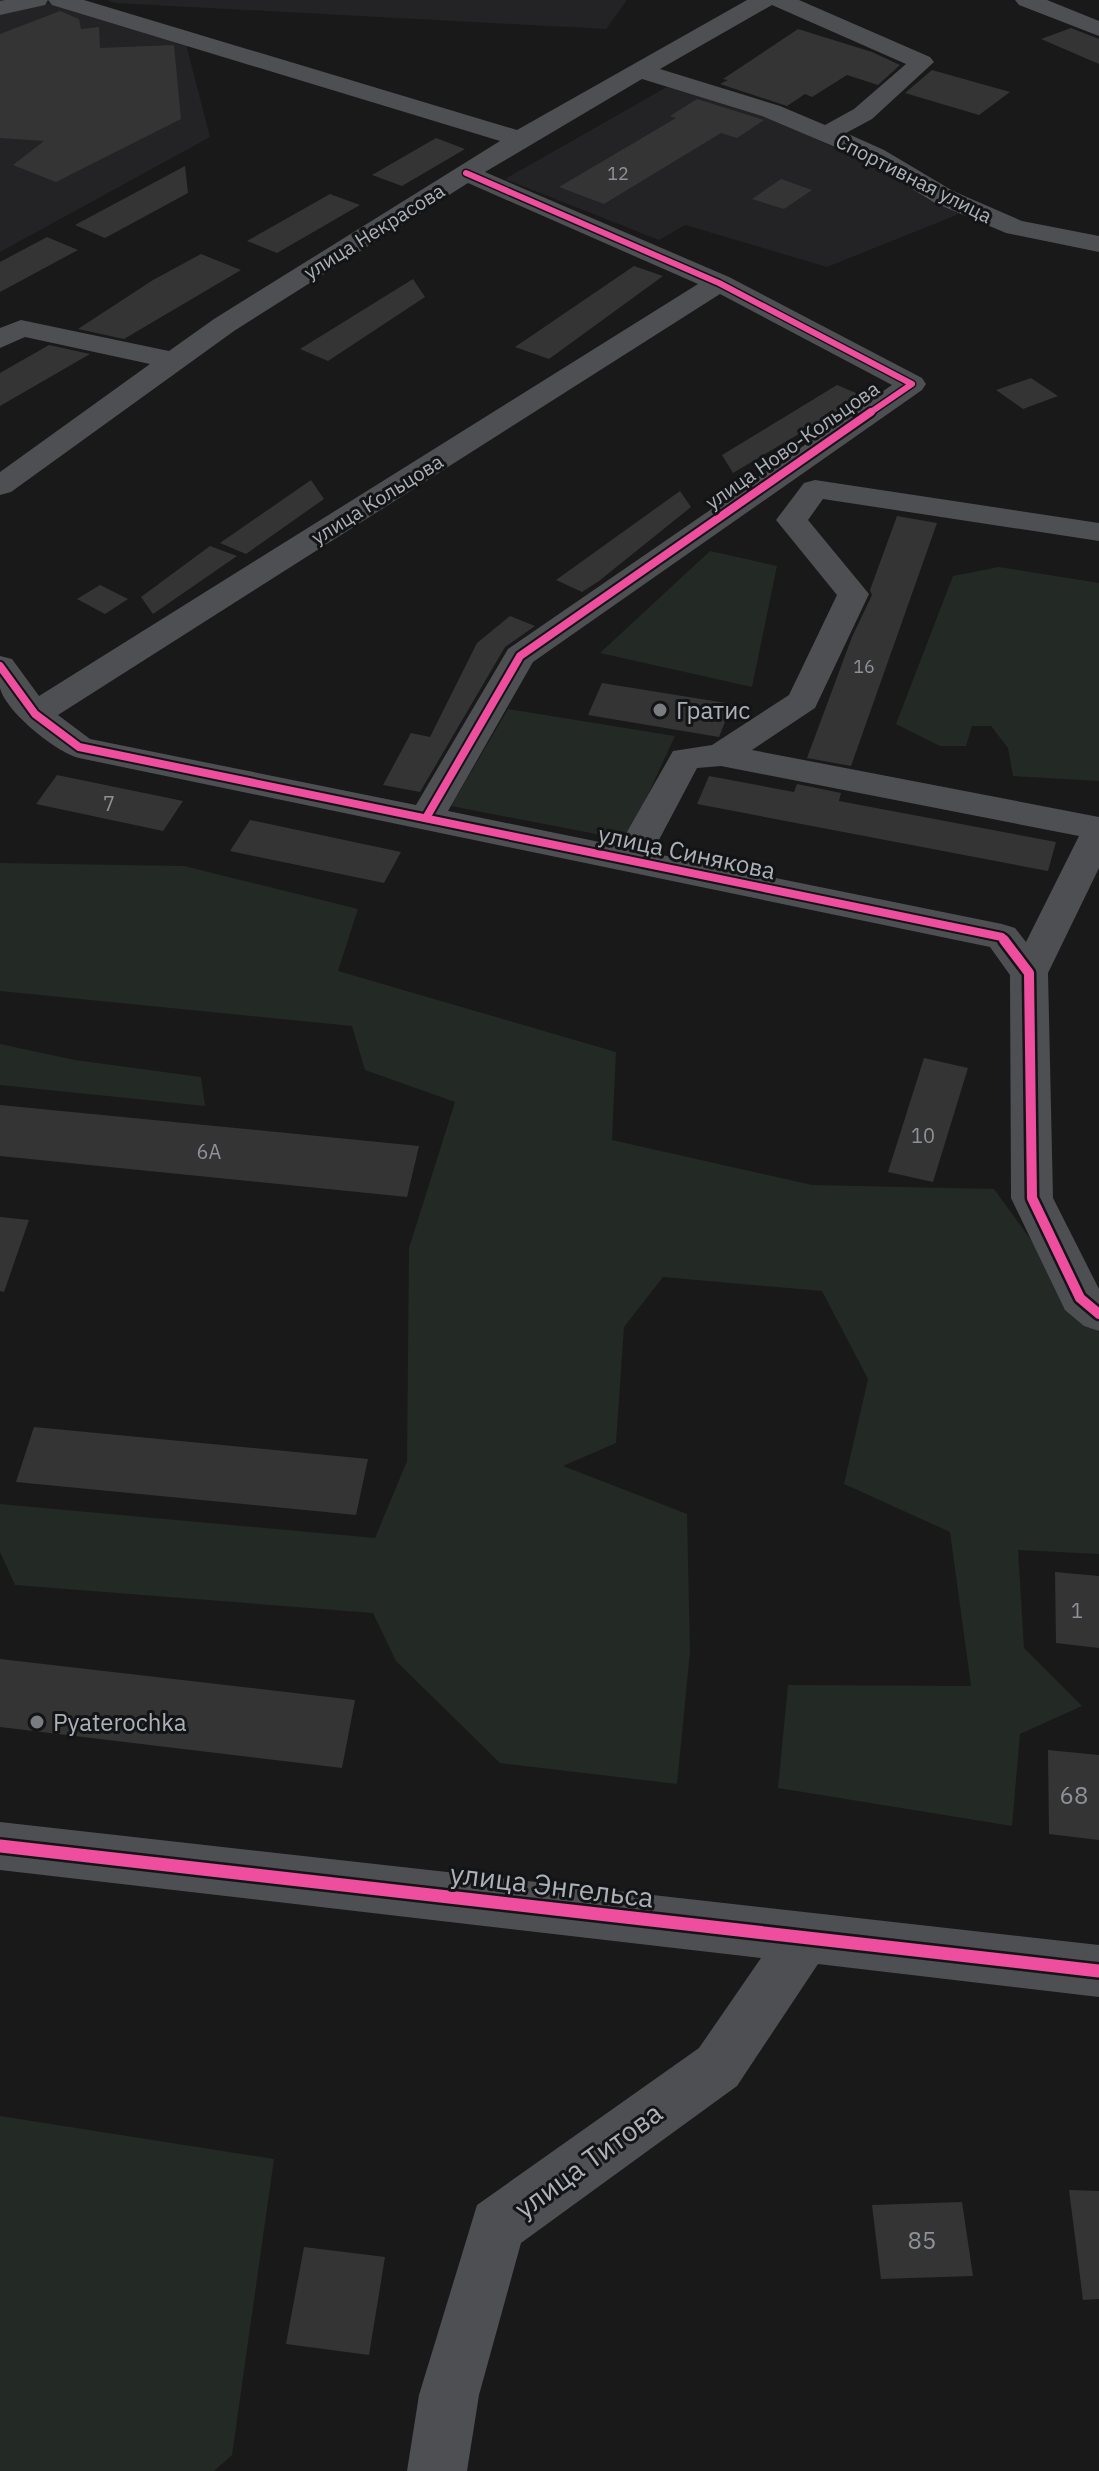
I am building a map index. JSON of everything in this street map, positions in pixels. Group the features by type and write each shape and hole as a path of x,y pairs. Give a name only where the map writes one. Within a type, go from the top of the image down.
{"street":[{"path":"0,8 37,0"},
{"path":"60,0 520,139"},
{"name":"улица Некрасова","path":"0,486 224,325 520,139 764,0"},
{"path":"780,0 922,62 863,114 826,134"},
{"path":"1027,0 1099,29"},
{"name":"Спортивная улица","path":"641,71 771,111 875,155 944,197 1015,227 1099,244"},
{"name":"улица Ново-Кольцова","path":"426,818 520,656 912,384 719,283 466,173"},
{"name":"улица Кольцова","path":"35,714 719,283"},
{"path":"0,340 21,328 174,361"},
{"path":"721,755 803,701 853,594 792,520 815,489 1099,532"},
{"name":"улица Синякова","path":"0,666 35,714 79,747 1002,937 1029,973"},
{"path":"630,860 685,759 721,755 1099,830 1029,973 1032,1198 1080,1298 1099,1314"},
{"name":"улица Энгельса","path":"0,1846 1099,1971"},
{"name":"улица Титова","path":"437,2471 449,2395 497,2225 718,2067 806,1937"}],"shaded area":[{"path":"0,0 38,0 186,44 210,137 0,252"},
{"path":"107,0 627,0 606,29 115,3"},
{"path":"667,87 769,116 881,170 959,214 827,267 685,225 659,240 505,179"},
{"path":"710,551 777,566 752,687 600,653"},
{"path":"999,567 1099,583 1099,781 1013,776 1008,748 991,726 972,726 966,746 940,746 896,724 953,576"},
{"path":"508,709 675,736 627,840 451,806"},
{"path":"0,863 184,866 358,909 338,971 616,1052 612,1140 812,1185 994,1189 1099,1333 1099,1554 1018,1550 1024,1648 1082,1706 1020,1734 1012,1826 778,1788 788,1685 971,1686 950,1532 844,1484 868,1379 822,1291 663,1277 624,1327 616,1443 563,1466 687,1514 690,1652 677,1784 500,1763 396,1661 373,1613 15,1585 0,1552 0,1504 375,1538 407,1461 409,1248 455,1102 365,1070 352,1026 0,991"},
{"path":"0,1044 75,1060 201,1077 205,1106 0,1085"},
{"path":"0,2116 274,2159 232,2455 214,2471 0,2471"}],"building":[{"path":"60,11 79,19 81,29 99,27 100,48 174,45 181,119 56,182 13,165 44,141 0,138 0,34"},
{"path":"1071,28 1099,39 1099,64 1041,39"},
{"path":"798,29 872,52 900,65 878,85 847,75 812,97 805,94 787,106 720,84"},
{"path":"932,70 1010,92 979,115 905,93"},
{"path":"697,99 764,120 737,138 721,133 604,204 559,187 676,118 670,116"},
{"path":"436,138 465,149 402,186 372,175"},
{"path":"185,166 188,193 105,238 75,225"},
{"path":"781,179 812,190 784,209 752,199"},
{"path":"330,194 360,205 277,253 247,241"},
{"path":"47,237 78,250 0,292 0,262"},
{"path":"201,254 241,270 124,339 78,329 153,280"},
{"path":"634,266 663,276 549,359 515,347"},
{"path":"413,279 425,297 328,361 300,349"},
{"path":"49,345 90,354 0,406 0,373"},
{"path":"1031,378 1058,396 1023,409 996,390"},
{"path":"837,385 863,396 733,473 722,455"},
{"path":"311,480 324,499 246,554 220,543"},
{"path":"680,491 691,507 599,581 582,592 556,580"},
{"path":"897,516 937,523 851,766 807,758 852,637 872,595 870,590"},
{"path":"210,546 237,556 153,614 141,597"},
{"path":"100,585 128,599 105,614 77,599"},
{"path":"510,616 535,626 505,647 420,792 383,785 411,733 430,737 477,643"},
{"name":"Гратис","path":"602,683 732,704 719,737 588,715"},
{"path":"57,775 183,801 163,831 36,804"},
{"path":"709,776 794,792 797,784 841,793 839,801 1056,842 1048,871 697,804"},
{"path":"250,820 401,852 384,883 230,851"},
{"path":"924,1058 968,1068 933,1182 888,1172"},
{"path":"0,1105 419,1146 407,1197 0,1156"},
{"path":"0,1217 29,1220 4,1292 0,1291"},
{"path":"34,1427 368,1459 356,1515 16,1482"},
{"path":"1055,1572 1099,1576 1099,1648 1056,1643"},
{"path":"0,1659 355,1700 342,1768 0,1727"},
{"path":"1048,1750 1099,1755 1099,1840 1049,1834"},
{"path":"1069,2190 1099,2191 1099,2299 1083,2300"},
{"path":"962,2202 973,2276 881,2279 872,2205"},
{"path":"304,2247 385,2257 369,2355 286,2344"}],"cycle path":[{"path":"426,818 520,656 912,384 719,283 466,173"},
{"path":"0,666 35,714 79,747 1002,937 1029,973 1032,1198 1080,1298 1099,1314"},
{"path":"0,1846 1099,1971"}],"place":[{"name":"Гратис","path":"660,710"},
{"name":"Pyaterochka","path":"37,1722"}]}
